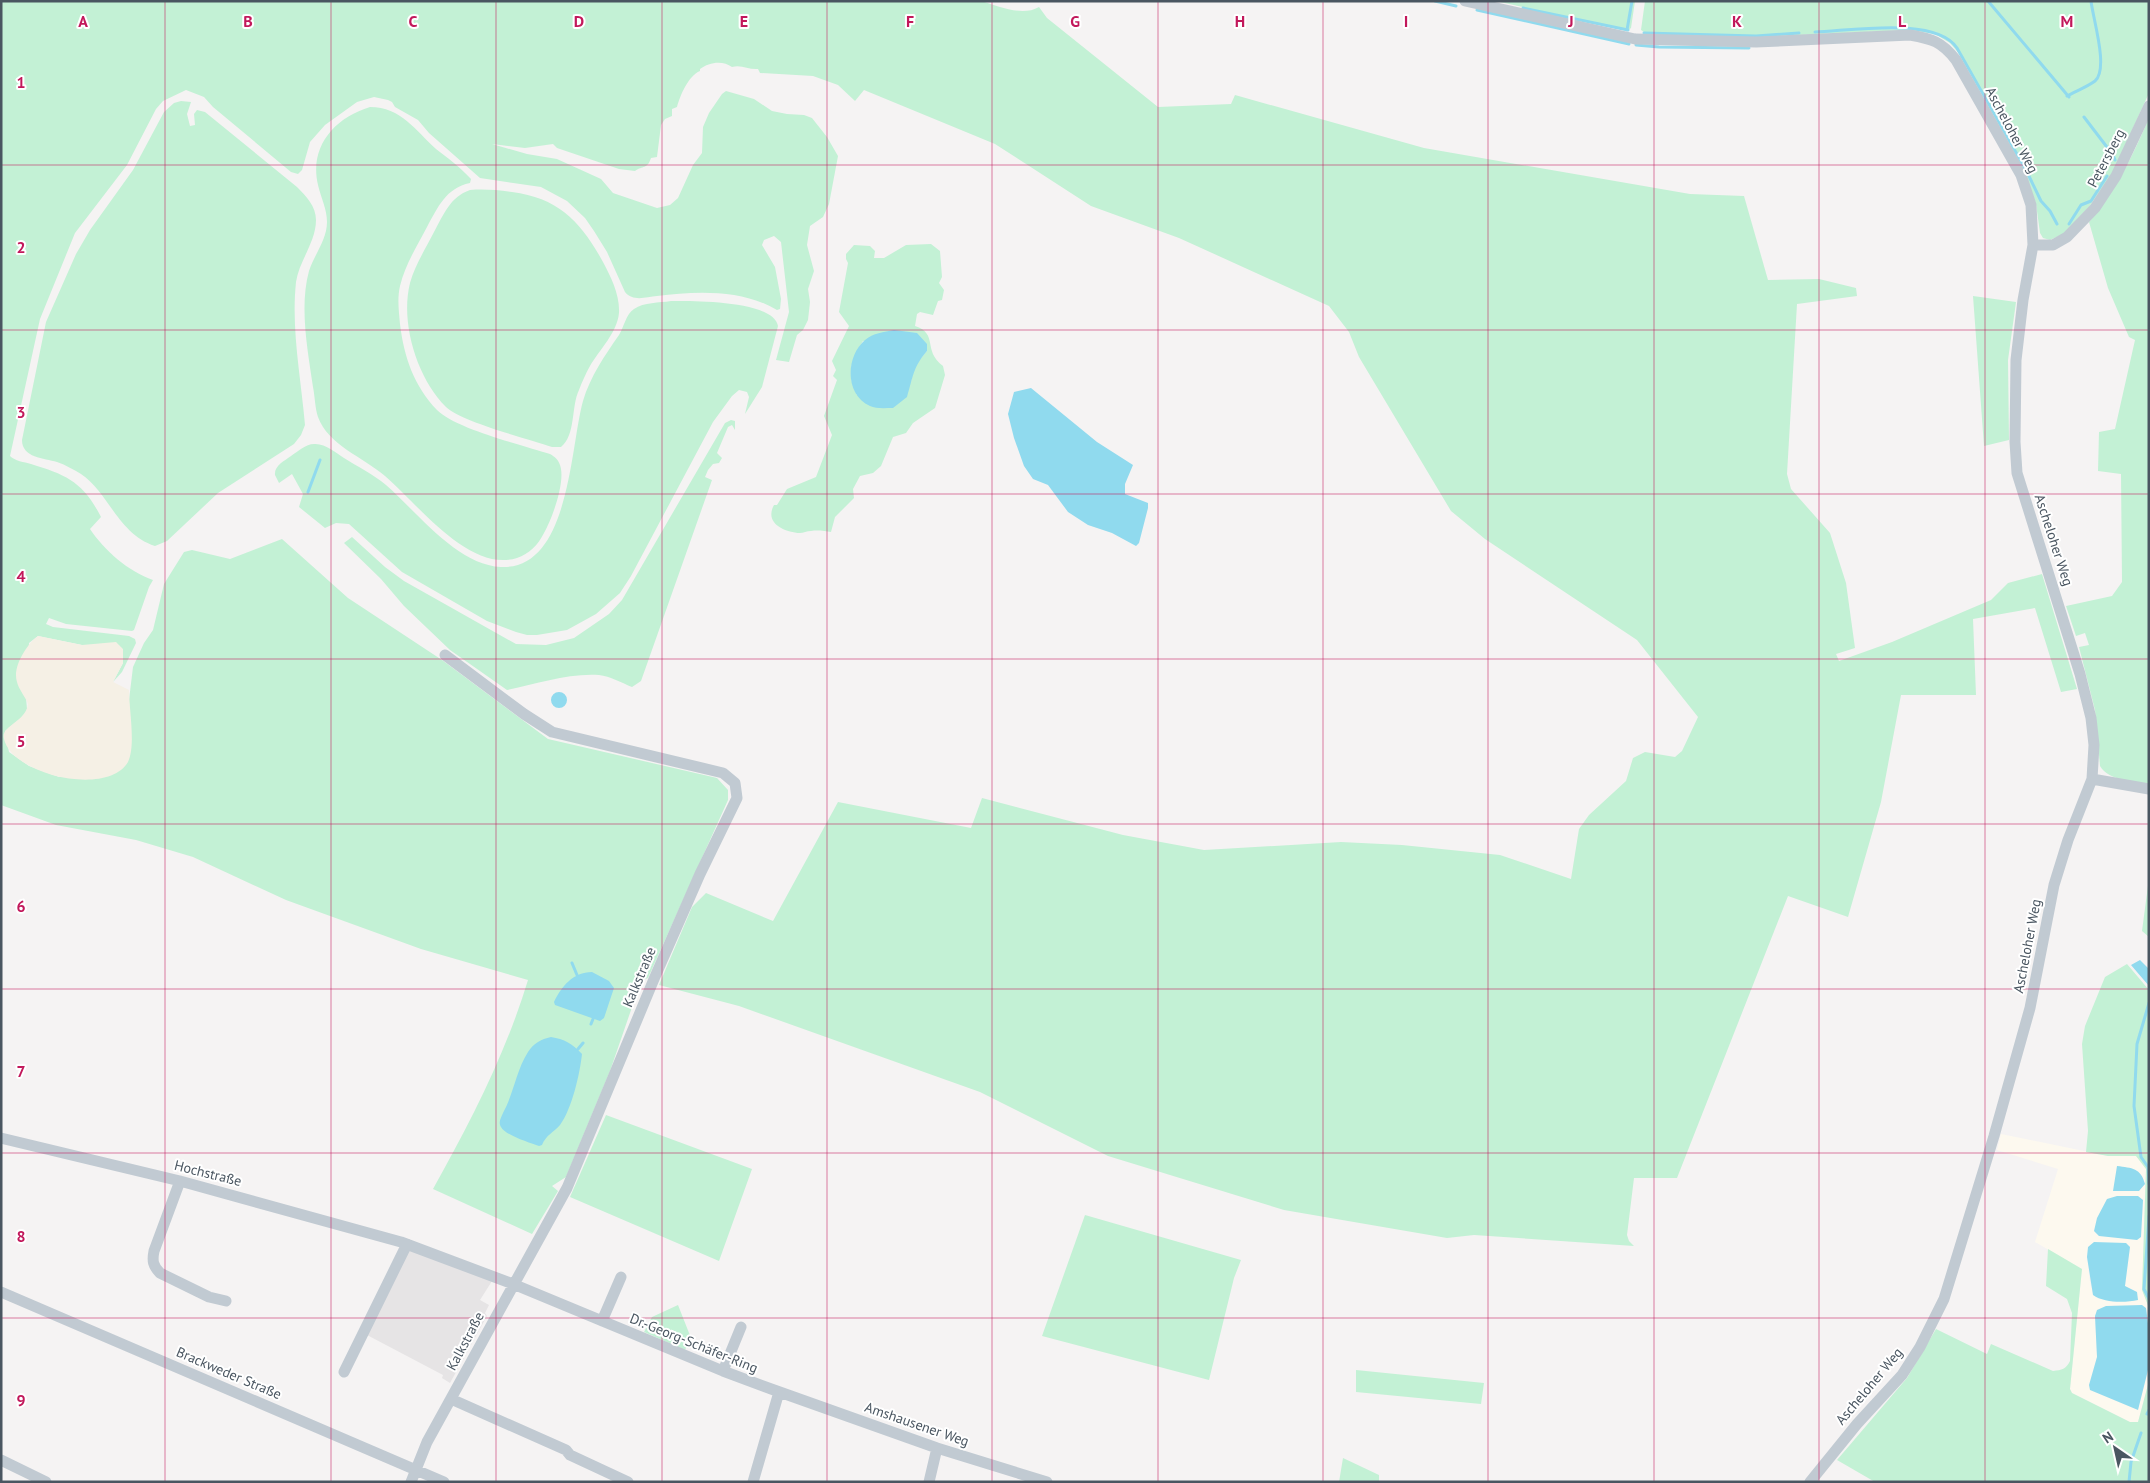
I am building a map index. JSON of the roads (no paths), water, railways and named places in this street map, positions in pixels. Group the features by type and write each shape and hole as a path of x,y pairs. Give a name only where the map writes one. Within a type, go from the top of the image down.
{"street":[{"name":"Ascheloher Weg","path":"1465,1 1635,39 1756,42 1910,35 1933,40 1946,48 1956,60 2022,175 2031,205 2032,245 2016,360 2015,442 2017,473 2080,674 2091,718 2094,744 2092,779 2068,840 2054,885 2030,1008 1994,1136 1944,1299 1920,1347 1902,1375 1857,1424 1810,1482"},
{"name":"Petersberg","path":"2032,245 2053,245 2066,237 2095,208 2116,176 2149,106"},
{"name":"Kalkstraße","path":"411,1482 427,1442 567,1188 654,979 700,874 737,798 737,790 730,777 723,774 552,732 524,714 445,655"},
{"path":"2092,779 2149,789"},
{"name":"Hochstraße","path":"1,1138 180,1181 407,1244 514,1284"},
{"path":"180,1181 154,1251 152,1260 154,1268 160,1273 209,1297 226,1301"},
{"path":"344,1372 407,1244"},
{"path":"602,1321 621,1278"},
{"name":"Dr.-Georg-Schäfer-Ring","path":"514,1284 778,1392"},
{"name":"Brackweder Straße","path":"1,1292 444,1482"},
{"path":"723,1371 741,1327"},
{"path":"753,1482 778,1392"},
{"name":"Amshausener Weg","path":"778,1392 1029,1480 1047,1482"},
{"path":"451,1399 566,1450 570,1455 628,1482"},
{"path":"929,1482 937,1448"},
{"path":"1,1460 46,1482"}],"water":[{"path":"894,330 917,333 927,344 927,351 916,367 907,397 893,408 872,407 856,393 852,384 851,365 854,355 865,340 875,334"},
{"path":"1031,388 1097,442 1133,465 1125,484 1125,494 1148,503 1139,543 1136,546 1112,533 1088,525 1068,512 1048,485 1033,479 1024,466 1008,414 1014,392"},
{"path":"559,692 567,700 559,708 551,700"},
{"path":"2140,960 2149,969 2149,986 2131,965"},
{"path":"592,972 609,981 614,988 604,1018 600,1021 555,1005 554,1002 568,981 579,975"},
{"path":"551,1037 568,1043 582,1054 572,1101 568,1110 560,1125 539,1146 507,1133 501,1127 500,1122 528,1052 538,1042"},
{"path":"2117,1166 2131,1168 2141,1175 2145,1184 2139,1191 2113,1191"},
{"path":"2117,1196 2138,1196 2143,1200 2141,1237 2137,1240 2099,1236 2094,1231 2097,1218 2107,1199"},
{"path":"2094,1242 2126,1243 2130,1247 2125,1286 2137,1292 2138,1300 2115,1302 2103,1300 2093,1295 2087,1257 2088,1247"},
{"path":"2142,1305 2146,1308 2149,1331 2149,1366 2138,1410 2090,1390 2089,1385 2097,1357 2095,1316 2097,1310 2106,1306"}],"waterway":[{"path":"1435,1 1456,6"},
{"path":"1627,30 1632,1"},
{"path":"1988,1 2069,97"},
{"path":"2067,96 2092,83 2099,75 2101,66 2099,43 2091,1"},
{"path":"1523,8 1628,30"},
{"path":"1477,10 1629,44"},
{"path":"1815,32 1891,28 1931,32 1946,38 1957,48 2027,172 2041,201 2050,211 2057,224"},
{"path":"1644,33 1756,36 1799,33"},
{"path":"1636,45 1749,48"},
{"path":"2084,117 2115,160"},
{"path":"2069,224 2081,205 2091,201 2107,176"},
{"path":"308,492 320,460"},
{"path":"572,963 577,975"},
{"path":"2149,1003 2137,1044 2134,1106 2141,1157 2148,1167 2149,1184"},
{"path":"591,1024 593,1019"},
{"path":"578,1049 583,1043"},
{"path":"2149,1216 2144,1289 2149,1299"},
{"path":"2147,1414 2149,1410"},
{"path":"2129,1482 2131,1462 2141,1433"}]}
